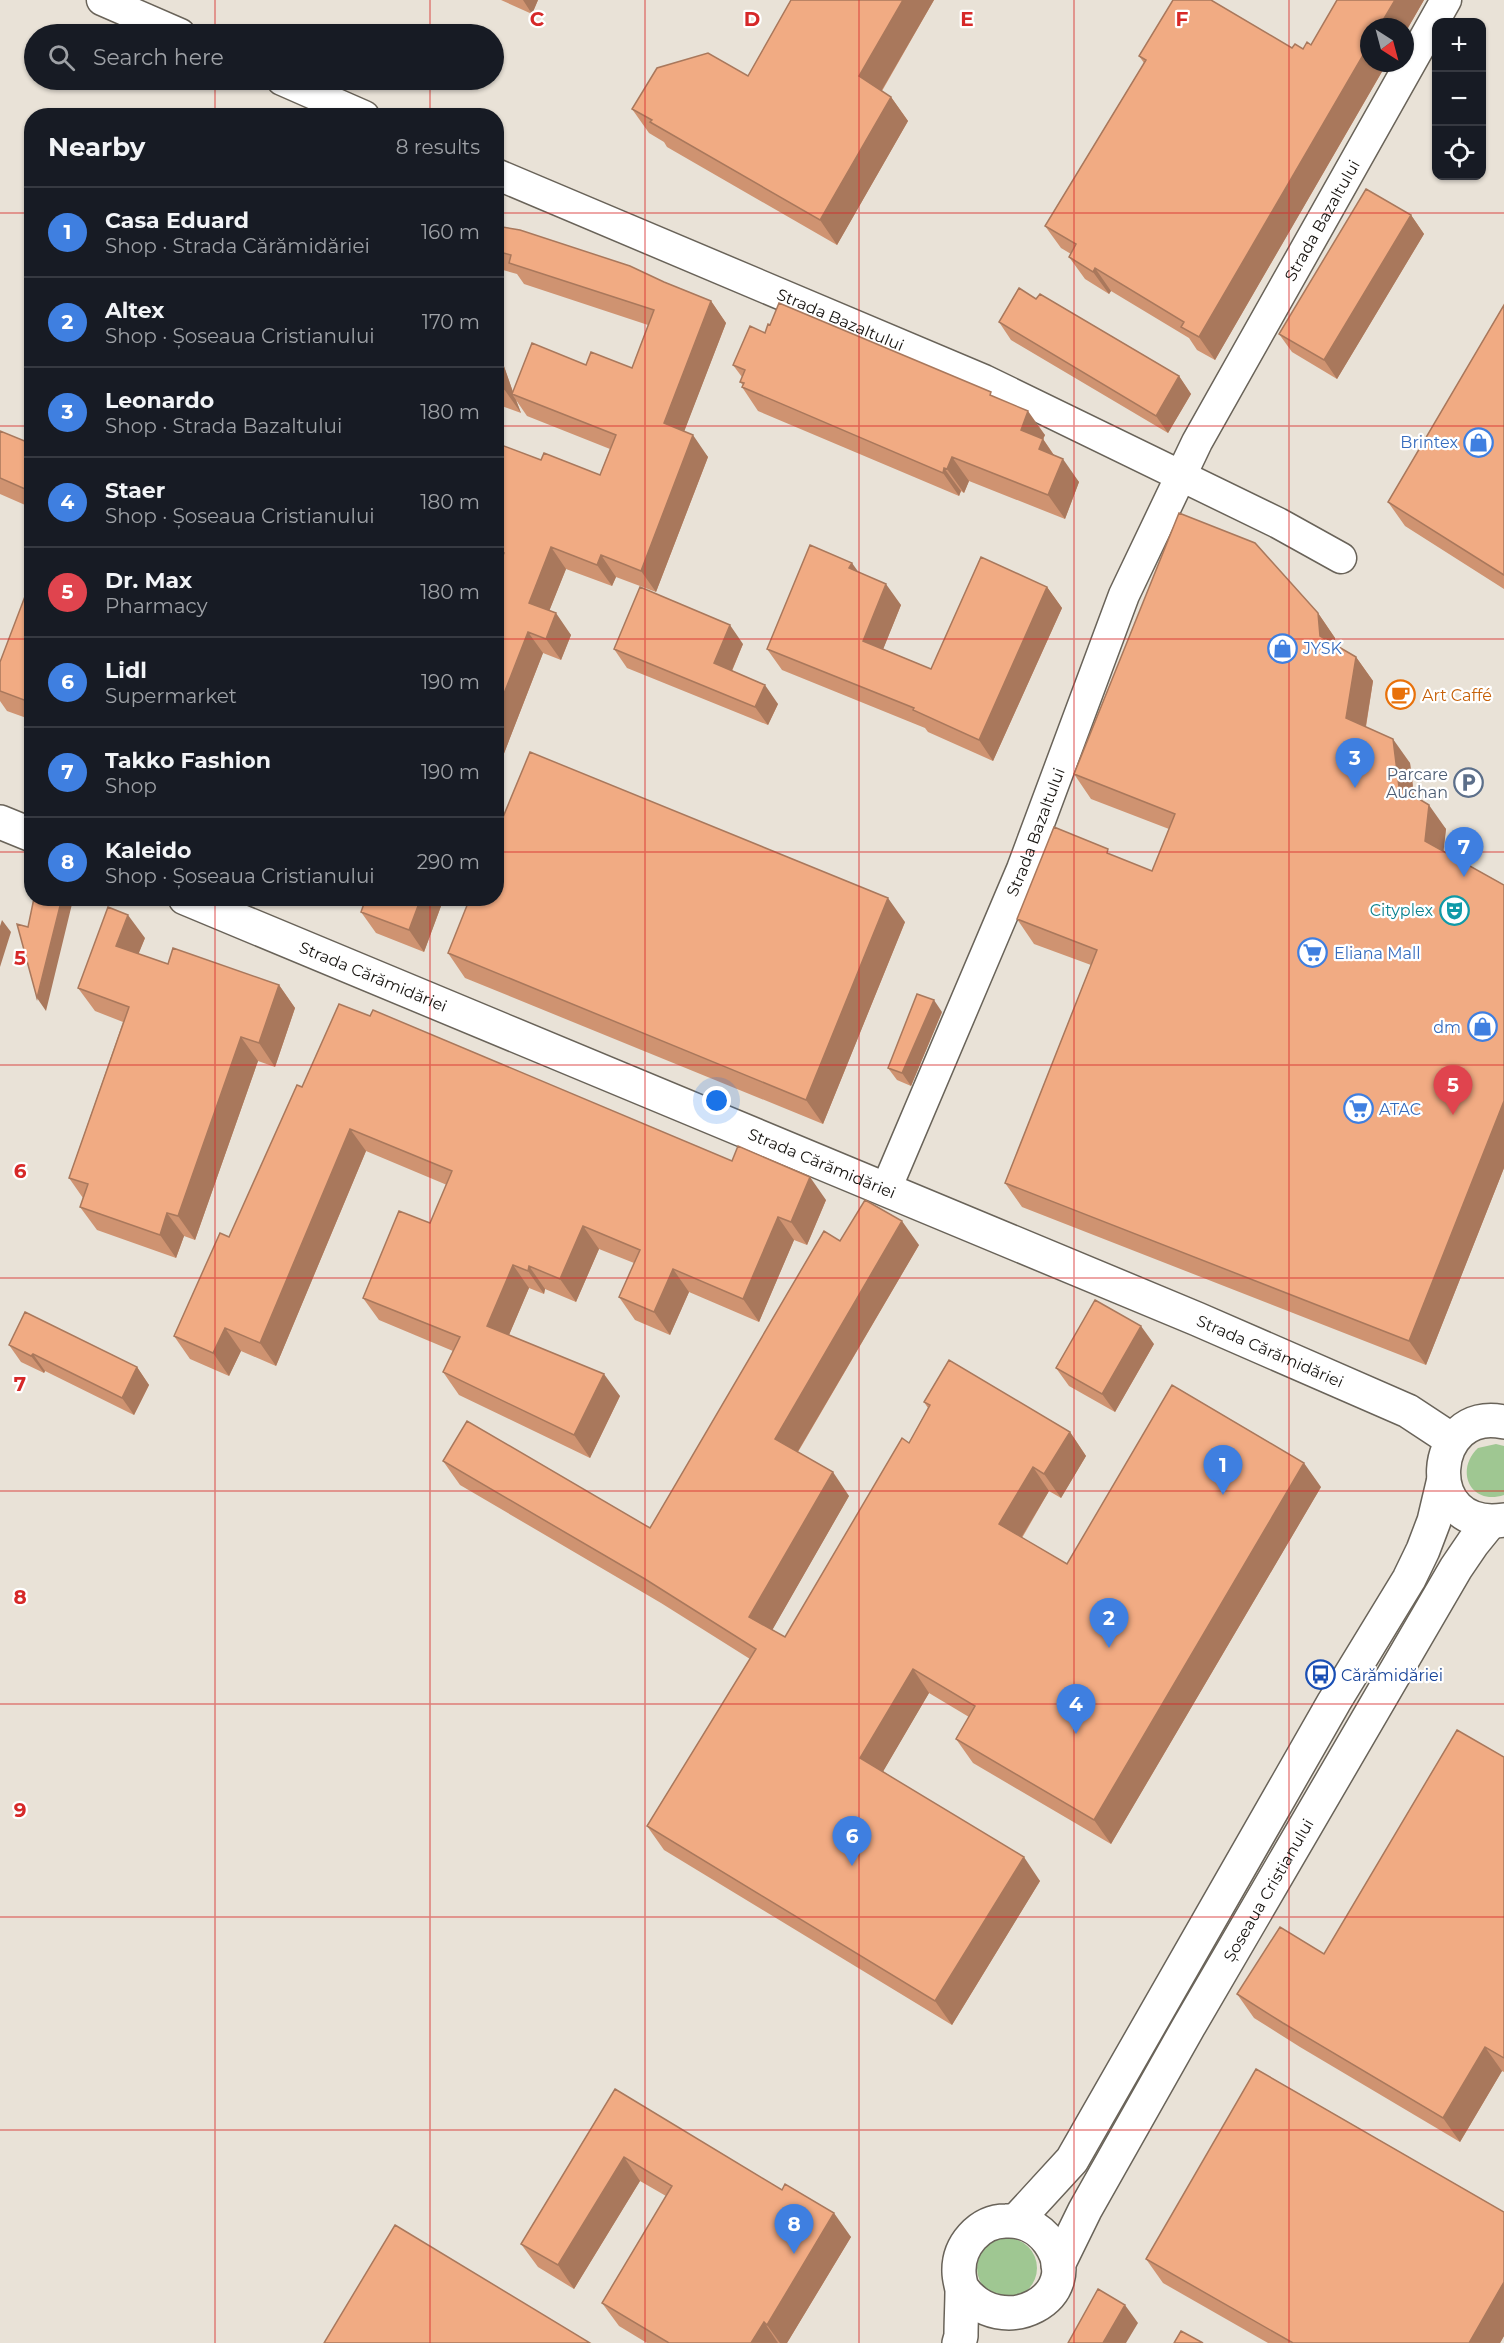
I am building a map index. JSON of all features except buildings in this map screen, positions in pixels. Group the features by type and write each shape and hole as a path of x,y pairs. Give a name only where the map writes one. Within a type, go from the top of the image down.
{"street":[{"path":"102,0 157,24"},
{"name":"Strada Bazaltului","path":"886,1189 1022,869 1124,595 1180,474 1202,431 1446,0"},
{"path":"305,90 346,108"},
{"name":"Strada Bazaltului","path":"504,177 984,380 1180,474 1278,523 1341,558"},
{"path":"0,822 24,832"},
{"name":"Strada Cărămidăriei","path":"204,906 1197,1318 1408,1411 1452,1440"},
{"path":"1016,2221 1072,2160 1334,1702 1409,1579 1434,1521 1443,1483 1443,1464 1452,1440 1468,1427 1493,1422 1504,1396"},
{"path":"1443,1483 1455,1506 1465,1514 1477,1520 1497,1521"},
{"name":"Șoseaua Cristianului","path":"1011,2343 1053,2293 1058,2279 1058,2265 1085,2210 1207,1995 1456,1568 1473,1543 1497,1521"},
{"path":"959,2343 962,2288 959,2274 960,2259 965,2246 975,2234 987,2225 1001,2221 1016,2221 1031,2226 1045,2236 1054,2249 1058,2265"},
{"path":"962,2288 969,2301 979,2311 992,2318 1021,2319 1034,2313"}],"green space":[{"path":"1496,1444 1504,1446 1504,1495 1483,1496 1470,1484 1467,1467 1478,1448"},
{"path":"1001,2238 1013,2238 1024,2243 1032,2251 1037,2268 1035,2280 1024,2293 1013,2298 1001,2298 990,2293 982,2285 977,2274 977,2262 982,2251 990,2243"}],"place":[{"name":"Brintex","path":"1479,442"},
{"name":"JYSK","path":"1282,648"},
{"name":"Art Caffé","path":"1401,695"},
{"name":"Parcare Auchan","path":"1469,783"},
{"name":"Leonardo","path":"1355,788"},
{"name":"Takko Fashion","path":"1464,877"},
{"name":"Cityplex","path":"1454,910"},
{"name":"Eliana Mall","path":"1313,953"},
{"name":"dm","path":"1482,1027"},
{"name":"ATAC","path":"1358,1109"},
{"name":"Dr. Max","path":"1453,1115"},
{"name":"Casa Eduard","path":"1223,1495"},
{"name":"Altex","path":"1109,1648"},
{"name":"Cărămidăriei","path":"1320,1675"},
{"name":"Staer","path":"1076,1734"},
{"name":"Lidl","path":"852,1866"},
{"name":"Kaleido","path":"794,2254"}]}
